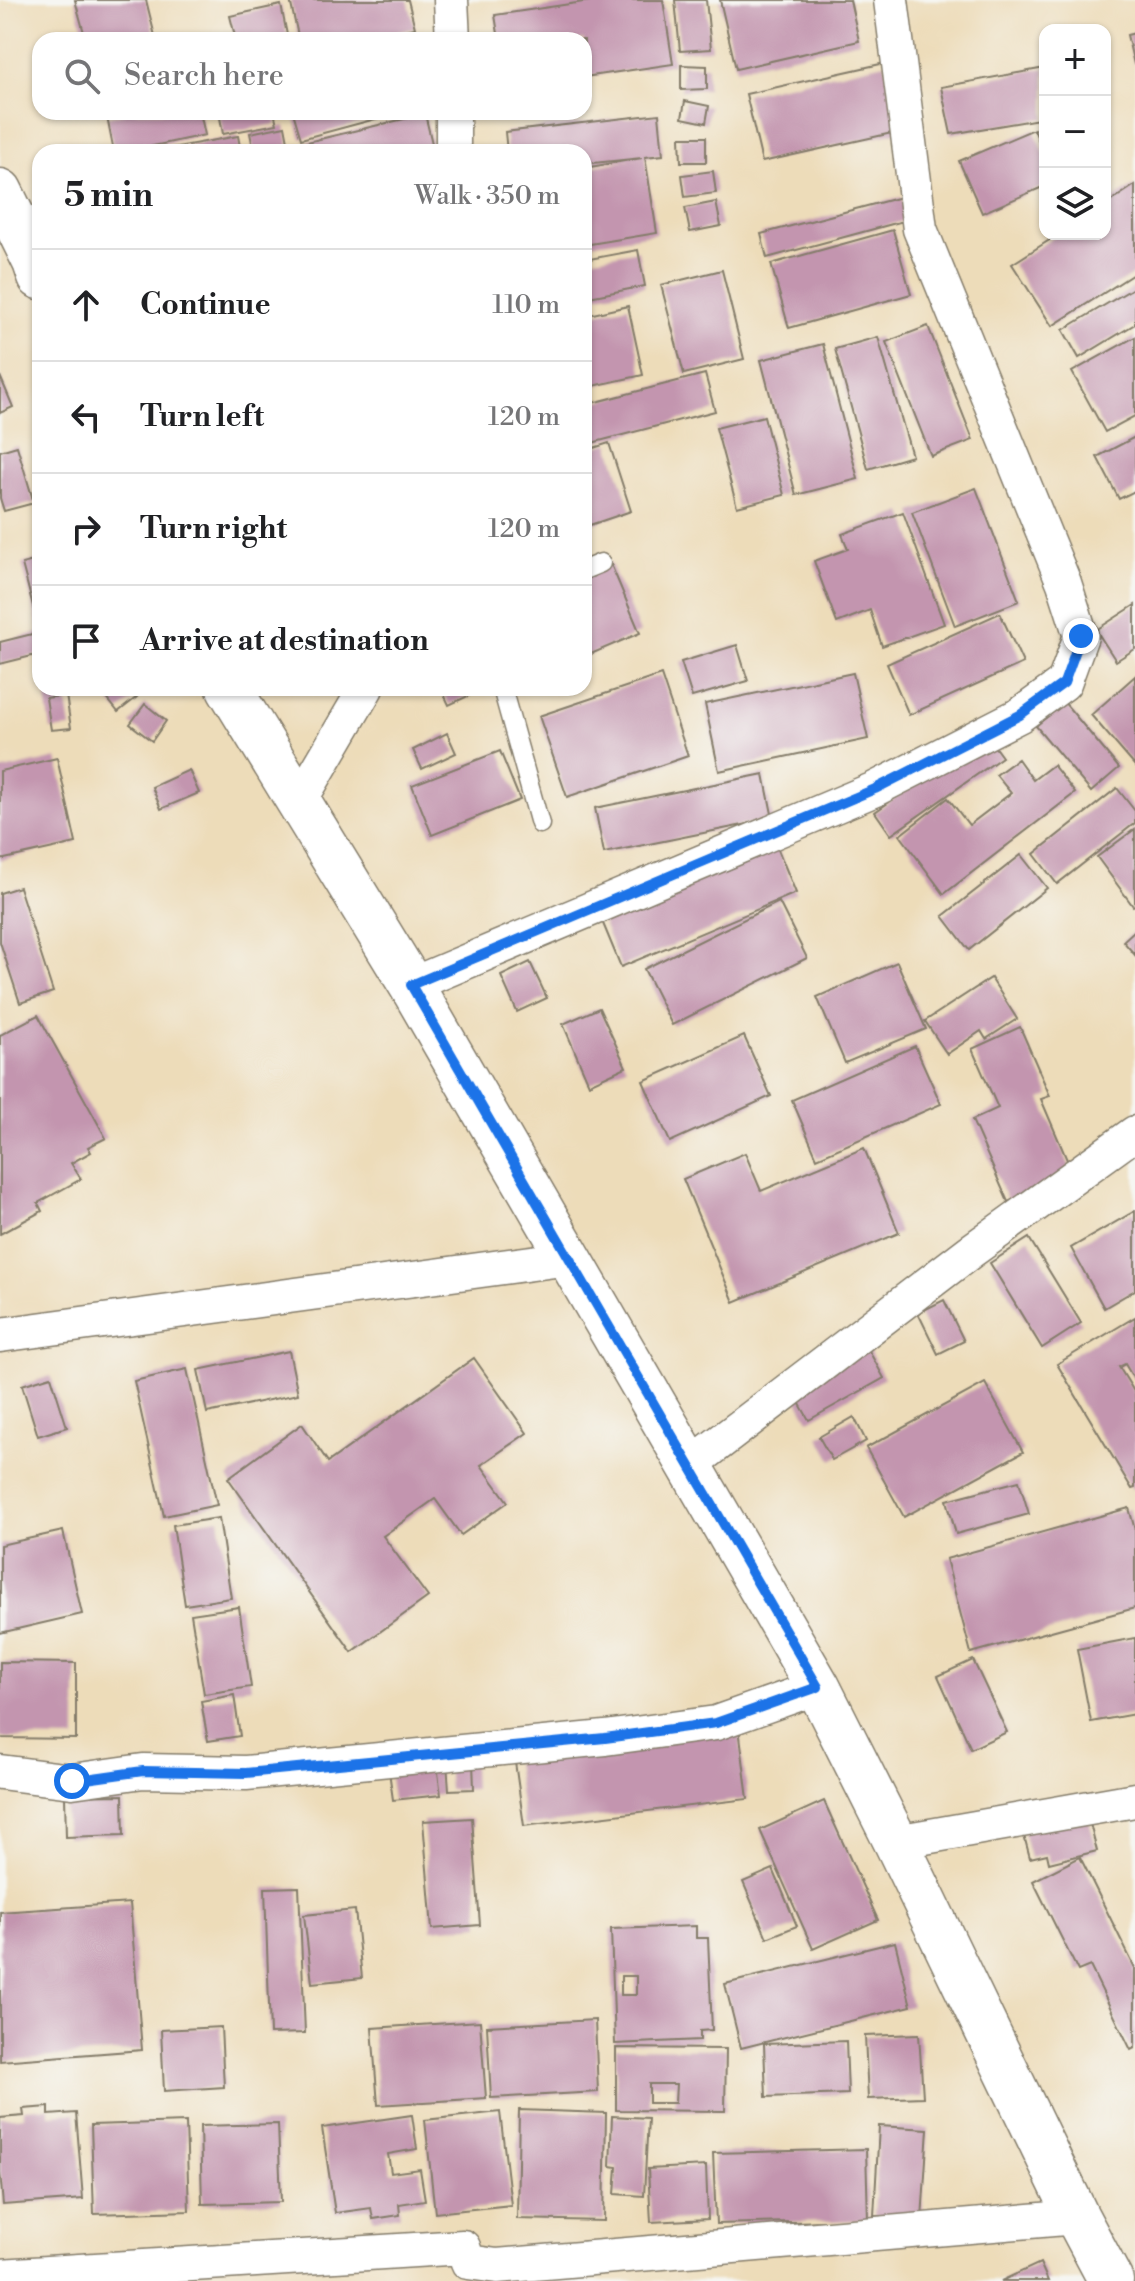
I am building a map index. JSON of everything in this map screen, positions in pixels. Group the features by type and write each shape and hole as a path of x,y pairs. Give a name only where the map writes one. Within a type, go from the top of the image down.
{"street":[{"path":"451,0 453,32"},
{"path":"411,985 875,789 1020,715 1064,683 1081,636 1064,583 920,229 891,0"},
{"path":"453,120 453,144"},
{"path":"0,191 32,256"},
{"path":"234,696 411,985 818,1687 1111,2281"},
{"path":"298,804 361,696"},
{"path":"689,1466 971,1251 1135,1133"},
{"path":"0,1335 569,1258"},
{"path":"0,1772 72,1781 143,1771 246,1773 605,1738 716,1723 818,1687"},
{"path":"896,1842 1135,1800"},
{"path":"0,2276 463,2247 468,2262 502,2274 1077,2217"}],"lane":[{"path":"504,696 540,824"}],"building":[{"path":"75,0 146,0 154,32 84,32"},
{"path":"290,0 408,0 415,28 397,32 297,32"},
{"path":"597,0 663,0 673,64 592,76 592,32 498,32 495,15"},
{"path":"675,0 706,0 711,49 680,51"},
{"path":"720,0 850,0 859,41 736,69"},
{"path":"281,5 286,32 234,32 230,16"},
{"path":"1135,33 1135,64 1134,64 1127,35"},
{"path":"885,63 901,131 762,162 746,94"},
{"path":"681,65 707,66 707,89 681,90"},
{"path":"1039,69 1039,119 951,134 941,87"},
{"path":"685,101 709,106 706,123 682,118"},
{"path":"659,114 663,155 645,157 657,233 592,244 592,167 642,158 592,163 592,144 506,144 505,132"},
{"path":"108,120 202,120 205,135 163,144 112,144"},
{"path":"220,120 276,120 277,124 223,134"},
{"path":"295,120 372,120 301,139"},
{"path":"400,120 426,120 432,144 303,144"},
{"path":"285,126 288,144 252,144 250,133"},
{"path":"1034,129 1039,141 1039,189 982,213 959,161"},
{"path":"238,136 240,144 193,144"},
{"path":"680,137 706,137 706,162 681,162"},
{"path":"713,171 716,193 685,197 682,175"},
{"path":"1135,185 1135,273 1052,326 1012,264 1050,240 1111,240 1111,201"},
{"path":"901,197 907,220 767,258 761,234"},
{"path":"716,202 721,226 690,232 685,208"},
{"path":"893,230 911,294 789,328 771,264"},
{"path":"638,250 645,286 592,296 592,259"},
{"path":"722,270 744,359 684,374 661,285"},
{"path":"1135,287 1135,324 1079,358 1063,330"},
{"path":"628,306 643,375 592,386 592,314"},
{"path":"928,326 973,440 931,456 886,342"},
{"path":"878,337 912,456 868,469 835,349"},
{"path":"1135,337 1135,416 1105,432 1072,372"},
{"path":"823,344 858,479 796,495 761,360"},
{"path":"705,374 715,411 592,443 592,403"},
{"path":"0,376 13,407 0,413"},
{"path":"764,416 784,495 737,507 716,428"},
{"path":"1135,437 1135,491 1119,499 1097,457"},
{"path":"609,443 631,511 592,524 592,448"},
{"path":"17,446 32,504 4,511 0,498 0,451"},
{"path":"976,488 1019,601 955,626 912,512"},
{"path":"903,512 944,624 882,646 870,610 837,623 814,561 848,549 842,534"},
{"path":"32,561 32,602 22,564"},
{"path":"610,562 640,633 592,654 592,570"},
{"path":"1135,605 1135,649 1116,661 1096,630"},
{"path":"1000,613 1023,663 909,715 887,664"},
{"path":"32,634 32,656 0,664 0,642"},
{"path":"737,645 748,681 692,697 681,662"},
{"path":"853,673 868,739 719,771 705,704"},
{"path":"661,675 688,756 567,797 539,716"},
{"path":"1135,676 1135,766 1091,715"},
{"path":"66,696 71,728 51,730 46,698"},
{"path":"105,696 136,696 137,697 118,712"},
{"path":"445,696 468,696 449,705"},
{"path":"1064,702 1119,768 1091,792 1036,726"},
{"path":"145,704 166,721 152,741 130,724"},
{"path":"447,733 456,753 422,769 413,750"},
{"path":"986,735 1002,757 891,835 875,812"},
{"path":"500,751 520,800 432,835 412,785"},
{"path":"57,758 76,843 0,860 0,771"},
{"path":"1018,759 1033,780 1053,765 1075,793 944,894 900,835 948,798 969,825 1011,793 996,775"},
{"path":"189,770 199,793 161,809 152,787"},
{"path":"764,774 773,819 604,853 595,808"},
{"path":"1117,788 1135,811 1135,823 1057,884 1034,854"},
{"path":"1135,829 1135,905 1133,906 1097,857"},
{"path":"777,847 796,893 621,967 602,921"},
{"path":"1021,855 1047,888 969,950 943,916"},
{"path":"19,887 53,992 20,1003 0,942 0,893"},
{"path":"779,902 807,958 672,1025 644,969"},
{"path":"1135,930 1135,955 1123,941"},
{"path":"530,962 547,998 517,1012 501,976"},
{"path":"897,962 926,1029 845,1063 817,997"},
{"path":"991,978 1017,1019 986,1039 981,1031 947,1054 925,1021"},
{"path":"599,1008 626,1067 589,1084 563,1024"},
{"path":"38,1015 106,1138 88,1147 91,1152 71,1163 81,1179 38,1203 42,1211 0,1234 0,1035"},
{"path":"1020,1027 1050,1096 1041,1099 1073,1174 1008,1202 972,1120 998,1108 972,1049"},
{"path":"744,1036 771,1096 670,1142 643,1081"},
{"path":"915,1046 941,1104 817,1158 792,1100"},
{"path":"864,1148 899,1233 734,1302 683,1179 745,1153 761,1191"},
{"path":"1135,1211 1135,1290 1104,1308 1071,1248"},
{"path":"1029,1238 1081,1323 1042,1348 990,1263"},
{"path":"944,1300 964,1341 938,1354 918,1313"},
{"path":"1135,1317 1135,1381 1125,1364 1119,1367 1135,1393 1135,1488 1132,1489 1057,1364"},
{"path":"868,1349 884,1378 809,1420 792,1390"},
{"path":"289,1351 298,1394 207,1413 198,1370"},
{"path":"474,1358 527,1433 481,1465 508,1502 461,1535 435,1499 383,1536 428,1597 352,1652 228,1478 302,1424 328,1462"},
{"path":"187,1369 217,1505 164,1516 134,1381"},
{"path":"51,1376 67,1427 38,1436 22,1385"},
{"path":"985,1383 1023,1452 904,1517 866,1448"},
{"path":"854,1417 866,1441 832,1460 819,1437"},
{"path":"1019,1481 1029,1514 956,1534 947,1500"},
{"path":"1129,1508 1135,1530 1135,1608 971,1653 946,1559"},
{"path":"219,1518 231,1598 185,1605 173,1525"},
{"path":"63,1531 82,1614 0,1633 0,1545"},
{"path":"239,1607 251,1687 204,1694 191,1614"},
{"path":"1135,1638 1135,1714 1091,1722 1077,1649"},
{"path":"973,1660 1007,1732 971,1749 938,1676"},
{"path":"0,1662 76,1663 76,1739 0,1738"},
{"path":"234,1695 240,1736 208,1741 201,1701"},
{"path":"739,1728 748,1799 524,1826 514,1755"},
{"path":"473,1762 474,1789 449,1790 447,1763"},
{"path":"437,1765 441,1795 393,1800 389,1771"},
{"path":"123,1795 124,1835 66,1837 65,1796"},
{"path":"824,1801 878,1920 813,1949 760,1830"},
{"path":"1088,1816 1097,1851 1049,1863 1047,1854 1030,1858 1023,1832"},
{"path":"472,1818 480,1925 432,1929 423,1821"},
{"path":"1080,1857 1135,1968 1135,2048 1131,2050 1090,1966 1078,1971 1033,1881"},
{"path":"773,1869 797,1926 767,1938 743,1882"},
{"path":"299,1887 305,2033 270,2034 265,1888"},
{"path":"130,1903 142,2050 0,2061 0,1912"},
{"path":"355,1910 362,1978 312,1983 304,1915"},
{"path":"696,1926 696,1938 708,1938 712,2030 700,2031 700,2040 615,2044 611,1929","holes":["621,1976 636,1976 636,1995 621,1995"]},
{"path":"895,1942 911,2006 741,2048 725,1984"},
{"path":"595,2020 598,2092 491,2098 487,2026"},
{"path":"480,2021 486,2098 378,2105 372,2028"},
{"path":"221,2027 224,2087 164,2091 161,2030"},
{"path":"919,2034 923,2097 868,2099 865,2036"},
{"path":"846,2041 848,2094 766,2097 764,2044"},
{"path":"616,2048 726,2049 725,2111 616,2110","holes":["649,2084 676,2084 675,2103 649,2103"]},
{"path":"49,2107 49,2115 76,2113 83,2199 3,2205 0,2118 24,2116 23,2109"},
{"path":"519,2110 606,2113 604,2221 517,2219"},
{"path":"500,2112 511,2205 435,2213 425,2120"},
{"path":"412,2115 417,2149 388,2154 391,2173 420,2169 425,2200 399,2204 400,2215 373,2219 371,2208 335,2213 322,2128"},
{"path":"612,2116 648,2118 644,2196 615,2194 617,2167 610,2166"},
{"path":"186,2122 189,2211 94,2214 91,2125"},
{"path":"278,2124 281,2202 202,2204 200,2126"},
{"path":"879,2126 928,2129 922,2219 874,2216"},
{"path":"866,2149 868,2220 716,2224 713,2153"},
{"path":"706,2166 708,2219 651,2222 648,2169"},
{"path":"1040,2263 1048,2281 1001,2281"}],"route":[{"path":"72,1781 143,1771 246,1773 605,1738 716,1723 818,1687 411,985 875,789 1020,715 1064,683 1081,636"}]}
